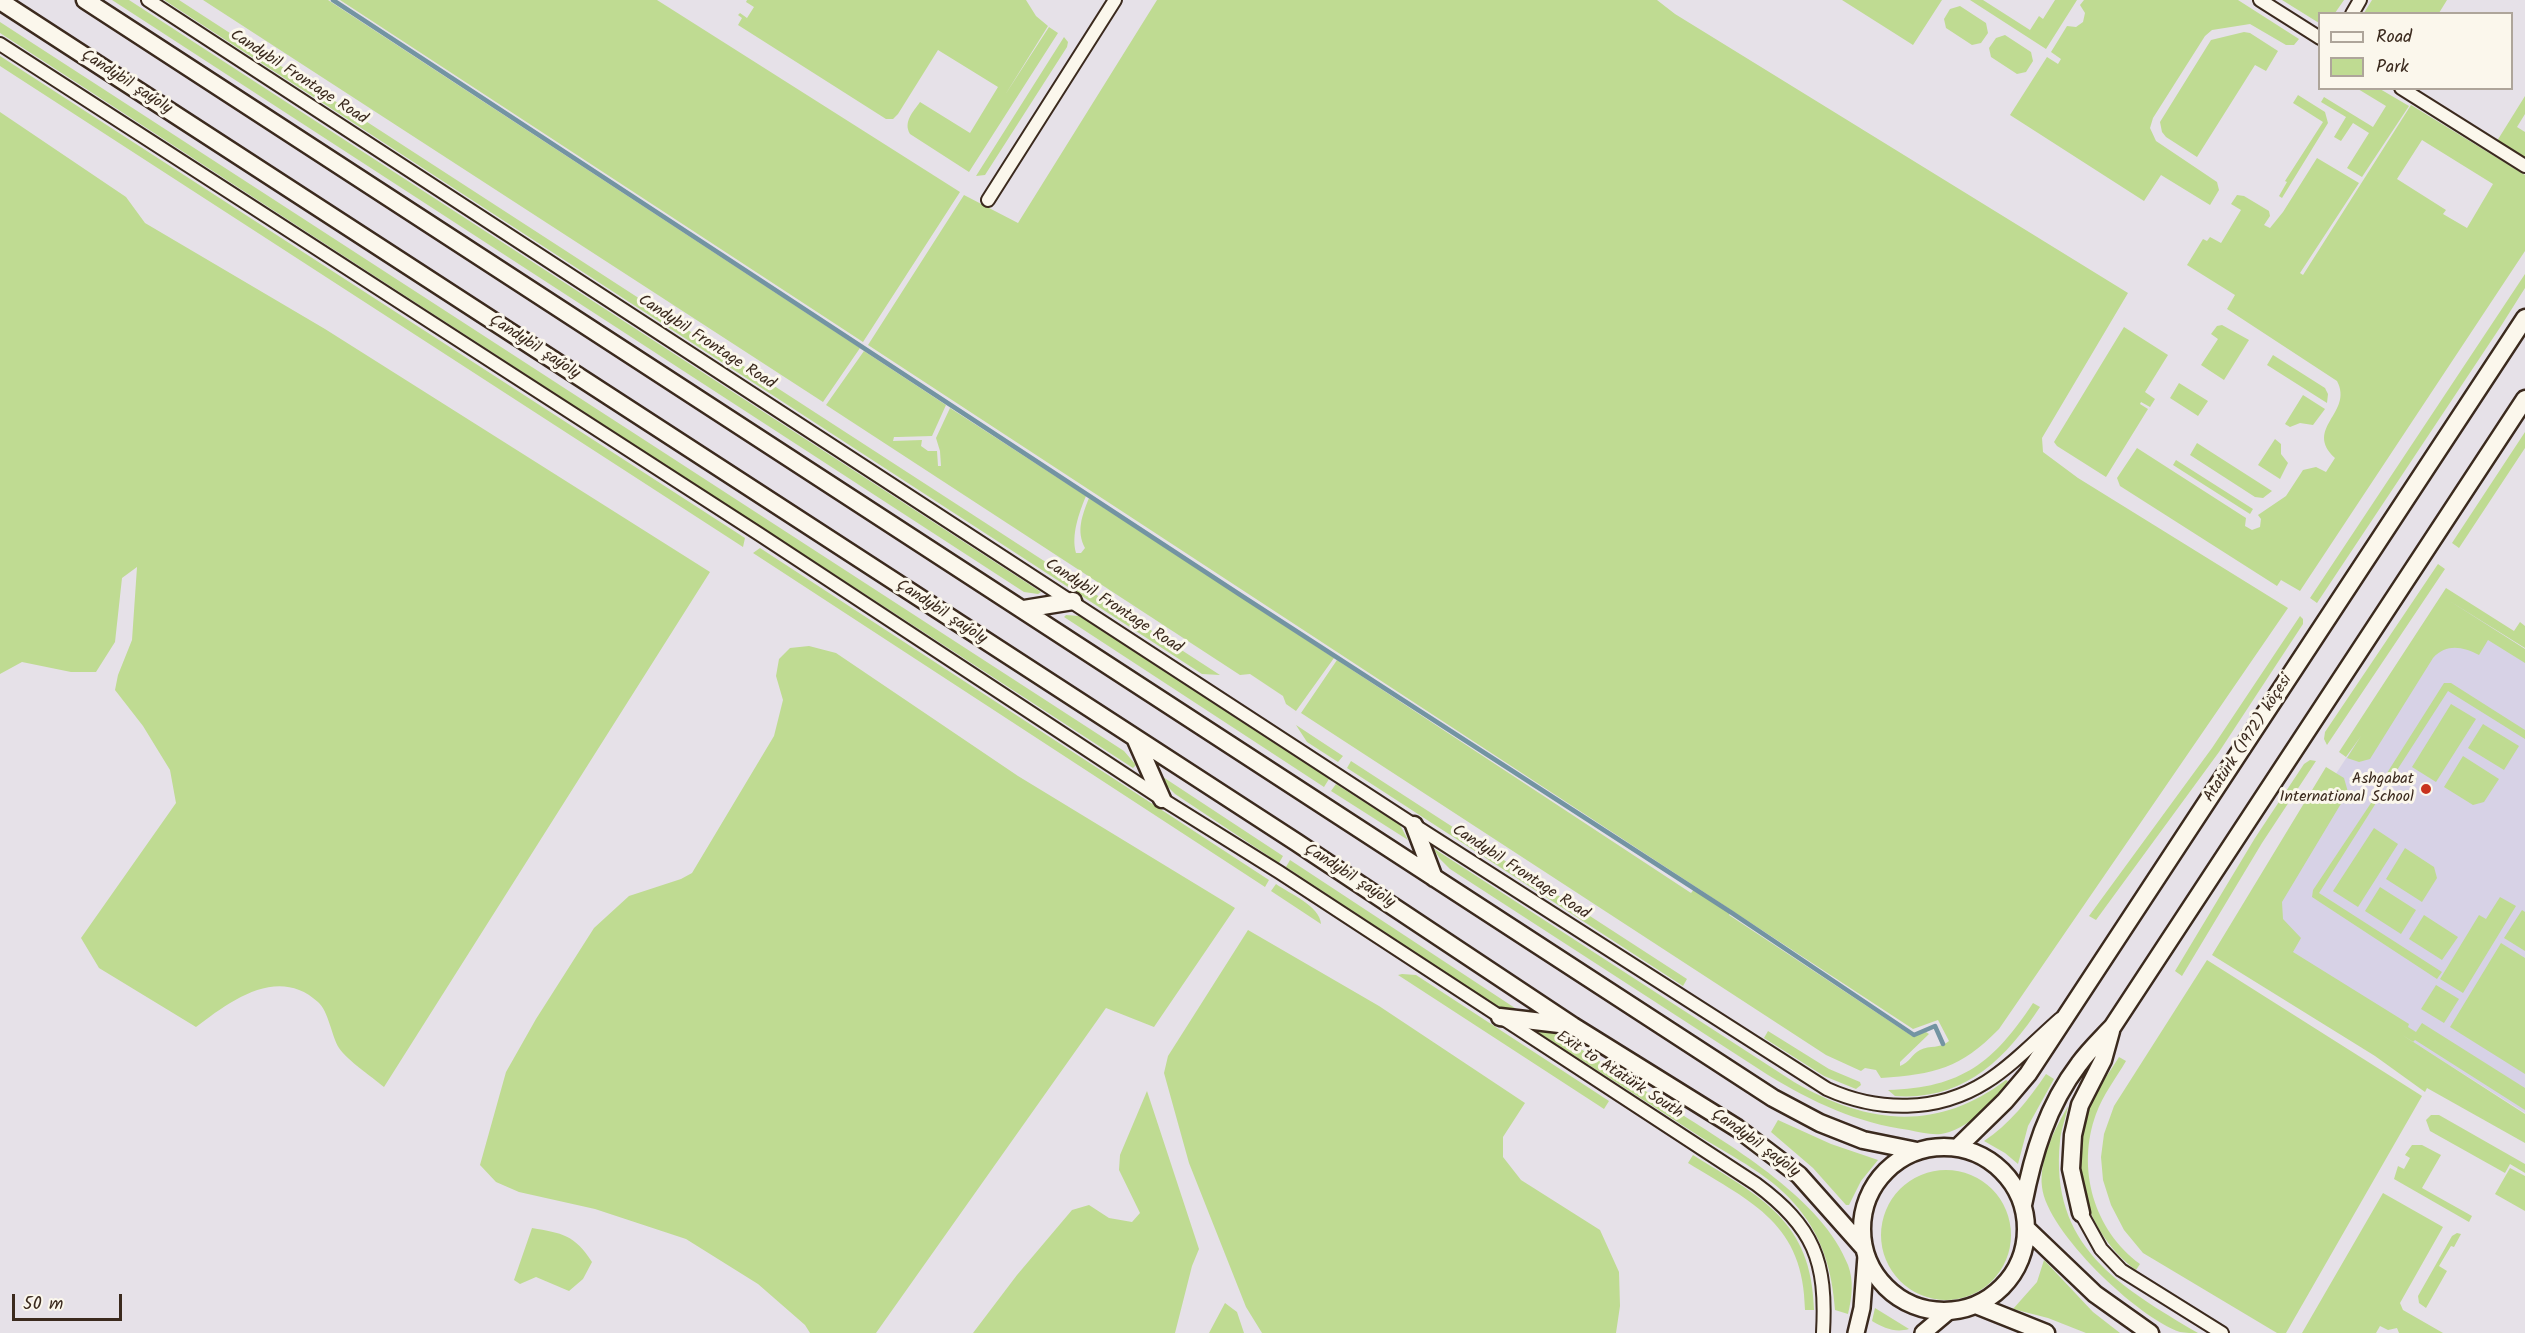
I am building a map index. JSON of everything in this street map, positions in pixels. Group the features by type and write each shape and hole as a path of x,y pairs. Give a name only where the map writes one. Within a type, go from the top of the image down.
{"main road":[{"path":"85,0 1773,1098 1852,1136 1917,1151"},
{"name":"Çandybil şaýoly","path":"0,1 1296,842 1573,1026 1767,1150 1799,1175 1865,1252"},
{"name":"Atatürk (1972) köçesi","path":"1957,1148 2018,1086 2072,1008 2525,318"},
{"path":"2023,1205 2038,1142 2056,1099 2080,1063 2113,1026 2525,399"},
{"path":"1024,609 1073,601"},
{"path":"1136,740 1162,799"},
{"path":"1414,825 1434,878"},
{"path":"1500,1017 1573,1026"},
{"path":"2081,1213 2071,1169 2074,1126 2083,1097 2103,1060 2113,1026"},
{"path":"1937,1147 1957,1148 1979,1155 1998,1167 2013,1184 2023,1205 2027,1229 2023,1253 2013,1275 1996,1292 1976,1305 1948,1311 1928,1310 1907,1302 1890,1291 1876,1275 1865,1252 1862,1223 1867,1200 1878,1179 1896,1162 1917,1151 1937,1147"},
{"path":"2027,1229 2095,1294 2150,1333"},
{"path":"1976,1305 2046,1333"}],"street":[{"name":"Candybil Frontage Road","path":"148,0 1414,825 1811,1080 1846,1098 1863,1103 1904,1107 1928,1104 1965,1092 2000,1072 2072,1008"},
{"path":"988,200 1115,0"},
{"path":"2260,0 2318,37"},
{"path":"0,44 719,508 1162,799 1279,872 1500,1017"},
{"path":"2405,90 2525,166"},
{"name":"Exit to Atatürk South","path":"1500,1017 1756,1184 1787,1209 1805,1231 1819,1262 1824,1293 1823,1333"},
{"path":"2081,1213 2101,1249 2121,1270 2222,1333"},
{"path":"1856,1333 1862,1308 1865,1252"},
{"path":"1923,1333 1948,1311"}],"shaded area":[{"name":"Ashgabat International School","path":"2449,600 2525,649 2525,1113 2235,929"}],"green space":[{"path":"112,0 129,0 1041,592 1038,594 1024,592"},
{"path":"164,0 179,0 1220,675 1202,674"},
{"path":"203,0 328,0 860,348 823,402"},
{"path":"340,0 657,0 960,192 863,342"},
{"path":"747,0 1026,0 1036,16 1048,26 1005,95 1049,27 1058,33 969,172 910,134 908,121 920,102 970,133 998,87 938,50 898,114 893,119 886,119 738,25 742,18 738,15 740,13 747,18 754,7 746,2"},
{"path":"1157,0 1657,0 1675,14 2128,293 2042,438 2043,452 2078,478 2288,608 1999,1029 1972,1053 1946,1067 1932,1071 1881,1078 1876,1070 1865,1068 1861,1071 1826,1055 1301,713 1337,660 1691,893 1695,888 1731,911 1729,915 1912,1036 1926,1032 1929,1034 1900,1062 1900,1066 1920,1050 1949,1041 1938,1020 1913,1029 868,345 964,195 1018,223"},
{"path":"1842,0 1942,0 1913,45"},
{"path":"1970,0 1983,0 2030,30 2039,16 2043,19 2055,0 2077,0 2046,49"},
{"path":"2084,0 2238,0 2299,39 2294,45 2286,45 2250,24 2212,30 2205,36 2153,118 2150,128 2156,141 2217,182 2219,190 2210,205 2161,175 2144,201 2010,115 2047,57 2058,64 2061,59 2051,52 2067,26 2076,27 2083,22 2085,13 2080,5"},
{"path":"2282,0 2344,0 2336,12 2318,12 2318,22"},
{"path":"2372,0 2447,0 2440,12 2365,12"},
{"path":"1960,6 1986,23 1988,33 1981,43 1972,45 1946,28 1944,19 1950,9"},
{"path":"0,22 1124,751 1136,765 1133,768 0,33"},
{"path":"2244,32 2250,33 2278,51 2266,71 2255,65 2197,157 2166,137 2162,132 2160,122 2211,40"},
{"path":"2005,35 2031,52 2033,61 2026,72 2017,74 1991,57 1989,48 1996,38"},
{"path":"1064,37 1068,42 1067,47 985,175 976,176"},
{"path":"0,56 745,538 743,547 0,66"},
{"path":"2360,90 2382,90 2409,106 2362,177 2347,168 2369,133 2353,123 2341,141 2334,137 2346,117 2321,102 2324,97 2373,127 2386,106"},
{"path":"2298,95 2325,112 2328,123 2282,198 2279,196 2287,182 2285,181 2323,122 2293,103"},
{"path":"2525,96 2525,114 2517,127 2525,132 2525,159 2497,141"},
{"path":"2411,105 2525,175 2525,251 2300,591 2281,580 2277,586 2120,486 2117,478 2137,448 2246,518 2245,526 2252,530 2260,527 2261,519 2258,515 2286,496 2303,470 2316,467 2326,472 2335,458 2324,438 2339,402 2340,392 2337,381 2227,309 2235,295 2187,265 2203,239 2207,241 2210,237 2221,243 2241,210 2231,204 2237,195 2244,196 2269,211 2270,216 2264,225 2270,228 2283,212 2317,158 2359,183 2300,273 2303,275","holes":["2422,140 2493,184 2467,228 2443,214 2446,210 2397,179"]},
{"path":"0,112 126,197 145,223 325,329 710,572 384,1087 343,1053 336,1043 322,1006 303,991 287,987 271,987 255,991 224,1007 196,1027 99,968 81,938 176,803 170,770 143,726 115,690 118,675 132,640 137,567 122,578 115,642 96,672 71,672 22,662 0,674"},
{"path":"2525,274 2525,288 2501,326 2317,603 2310,598"},
{"path":"2222,325 2249,340 2224,380 2201,365 2218,339 2211,334 2217,326"},
{"path":"2124,327 2168,355 2145,392 2155,399 2150,407 2141,402 2140,404 2148,409 2106,477 2054,442"},
{"path":"864,351 946,405 932,436 894,437 893,441 922,440 921,446 928,451 937,451 938,466 941,466 936,438 950,408 1086,496 1075,532 1076,553 1081,553 1085,548 1080,529 1089,498 1334,658 1296,711 1286,704 1283,696 1250,674 1240,675 826,405"},
{"path":"2273,355 2325,388 2328,394 2327,403 2267,365"},
{"path":"2179,383 2208,401 2198,416 2170,398"},
{"path":"2303,395 2325,409 2313,425 2300,423 2290,427 2285,424"},
{"path":"2525,432 2525,448 2459,548 2452,543"},
{"path":"2275,439 2281,444 2281,454 2288,463 2280,479 2258,465"},
{"path":"2197,443 2272,491 2263,498 2255,497 2190,455"},
{"path":"2176,460 2253,509 2250,514 2173,465"},
{"path":"760,548 1269,880 1265,887 753,553"},
{"path":"2438,564 2445,569 2327,745 2324,739 2325,732"},
{"path":"2446,588 2514,631 2520,622 2525,626 2525,648 2448,600 2525,649 2525,663 2488,640 2479,655 2461,648 2449,648 2438,653 2370,759 2359,762 2347,758 2361,736 2346,757 2339,752"},
{"path":"1066,615 1079,616 1329,779 1324,787 1064,617"},
{"path":"2300,616 2303,624 2219,752 2096,920 2089,916 2212,748"},
{"path":"809,646 836,653 1018,776 1235,908 1154,1027 1106,1008 876,1333 810,1333 805,1325 758,1284 686,1239 595,1209 519,1192 496,1182 480,1165 506,1072 536,1019 594,928 629,896 681,879 692,873 774,736 783,700 776,676 779,659 790,648"},
{"path":"2444,683 2451,683 2525,730 2525,739 2448,691 2390,781 2387,773"},
{"path":"2451,704 2476,719 2436,782 2412,767"},
{"path":"2483,724 2519,746 2504,770 2468,748"},
{"path":"1296,725 1343,756 1338,762 1307,742"},
{"path":"2463,756 2499,779 2484,802 2473,805 2444,787"},
{"path":"2310,760 2316,761 2262,843 2182,976 2175,971 2255,838 2304,764"},
{"path":"1351,761 1687,979 1683,986 1347,768"},
{"path":"2326,767 2344,778 2348,792 2282,902 2283,919 2301,938 2293,952 2409,1024 2408,1027 2416,1032 2422,1023 2525,1088 2525,1110 2415,1040 2413,1042 2525,1114 2525,1143 2427,1088 2425,1092 2375,1056 2212,955"},
{"path":"1163,777 1283,856 1279,863 1175,794 1167,786"},
{"path":"1336,784 1400,825 1408,840 1331,791"},
{"path":"2371,803 2376,803 2319,893 2442,972 2437,979 2312,897 2313,890"},
{"path":"2374,828 2398,844 2358,907 2333,891"},
{"path":"1433,848 1794,1082 1848,1107 1874,1114 1901,1117 1927,1115 1953,1109 2008,1081 1996,1098 1979,1114 1961,1127 1941,1134 1890,1127 1853,1117 1801,1094 1768,1075 1450,869"},
{"path":"2405,848 2434,867 2437,878 2422,902 2386,879"},
{"path":"1290,860 1518,1011 1497,1006 1286,867"},
{"path":"1276,884 1310,906 1316,912 1321,924 1271,891"},
{"path":"2380,887 2416,910 2401,934 2365,911"},
{"path":"2500,897 2516,906 2463,993 2440,979 2479,915 2486,919"},
{"path":"2522,910 2525,912 2525,951 2504,938"},
{"path":"2424,915 2458,937 2442,960 2409,939"},
{"path":"1248,930 1379,1006 1525,1103 1503,1137 1503,1157 1521,1180 1600,1230 1619,1272 1620,1306 1616,1333 1262,1333 1246,1307 1189,1163 1164,1073 1168,1056"},
{"path":"2501,943 2525,958 2525,1074 2450,1027"},
{"path":"2207,960 2422,1096 2286,1333 2277,1333 2143,1253 2124,1230 2111,1205 2103,1180 2101,1157 2104,1134 2114,1106"},
{"path":"1398,975 1416,975 1609,1101 1604,1109"},
{"path":"2436,985 2459,999 2444,1023 2421,1009"},
{"path":"2033,1003 2040,1007 2012,1044 1997,1060 1962,1084 1941,1092 1919,1096 1895,1096 1888,1090 1936,1084 1974,1068 2004,1041"},
{"path":"1530,1027 1559,1035 1750,1159 1798,1198 1819,1219 1836,1241 1848,1265 1852,1289 1848,1314 1835,1310 1829,1269 1814,1232 1799,1209 1778,1187 1752,1168"},
{"path":"1768,1031 1829,1069 1860,1082 1861,1085 1856,1089 1824,1076 1764,1038"},
{"path":"2119,1057 2126,1061 2099,1107 2090,1135 2089,1177 2093,1197 2101,1216 2111,1234 2124,1250 2140,1264 2136,1270 2119,1256 2105,1239 2094,1220 2081,1178 2079,1156 2081,1134 2087,1113 2097,1091"},
{"path":"2046,1074 2054,1079 2028,1126 2018,1164 2005,1153 1984,1141 2018,1111"},
{"path":"1147,1091 1199,1249 1192,1266 1175,1333 973,1333 1017,1275 1072,1210 1089,1205 1109,1218 1132,1222 1140,1213 1119,1170 1120,1155"},
{"path":"2068,1106 2060,1141 2060,1178 2066,1209 2078,1236 2117,1280 2198,1333 2180,1332 2162,1324 2141,1310 2097,1271 2060,1227 2048,1206 2042,1187 2042,1176 2045,1155"},
{"path":"2431,1115 2439,1115 2525,1164 2525,1173 2510,1164 2505,1173 2430,1131 2426,1120"},
{"path":"1778,1120 1831,1144 1878,1160 1861,1181 1849,1205 1846,1205 1813,1168 1771,1132"},
{"path":"2412,1145 2422,1145 2441,1155 2422,1188 2472,1216 2469,1222 2394,1179 2398,1166 2404,1169 2410,1158 2405,1155"},
{"path":"1693,1155 1760,1199 1778,1214 1793,1232 1804,1254 1811,1279 1814,1310 1805,1310 1802,1281 1795,1256 1785,1236 1753,1204 1688,1163"},
{"path":"2510,1168 2525,1176 2525,1211 2495,1194"},
{"path":"1946,1170 1971,1175 1992,1189 2006,1210 2011,1235 2006,1260 1992,1281 1971,1295 1946,1300 1921,1295 1900,1281 1886,1260 1881,1235 1886,1210 1900,1189 1921,1175"},
{"path":"2383,1193 2443,1227 2400,1303 2403,1310 2443,1333 2399,1333 2397,1328 2388,1330 2380,1326 2376,1333 2302,1333"},
{"path":"532,1228 567,1237 580,1246 592,1262 583,1279 569,1291 536,1277 520,1284 514,1280"},
{"path":"2457,1233 2461,1234 2439,1266 2447,1271 2426,1308 2419,1303 2418,1296 2452,1236"},
{"path":"2044,1260 2093,1312 2120,1333 2086,1333 2048,1318 2013,1309 2037,1282"},
{"path":"1225,1303 1237,1312 1244,1333 1209,1333"},
{"path":"1875,1308 1909,1329 1890,1329 1872,1321"}],"waterway":[{"path":"333,0 1242,596 1732,913 1914,1035 1935,1026 1943,1044"}],"place":[{"name":"Ashgabat International School","path":"2426,789"}]}
